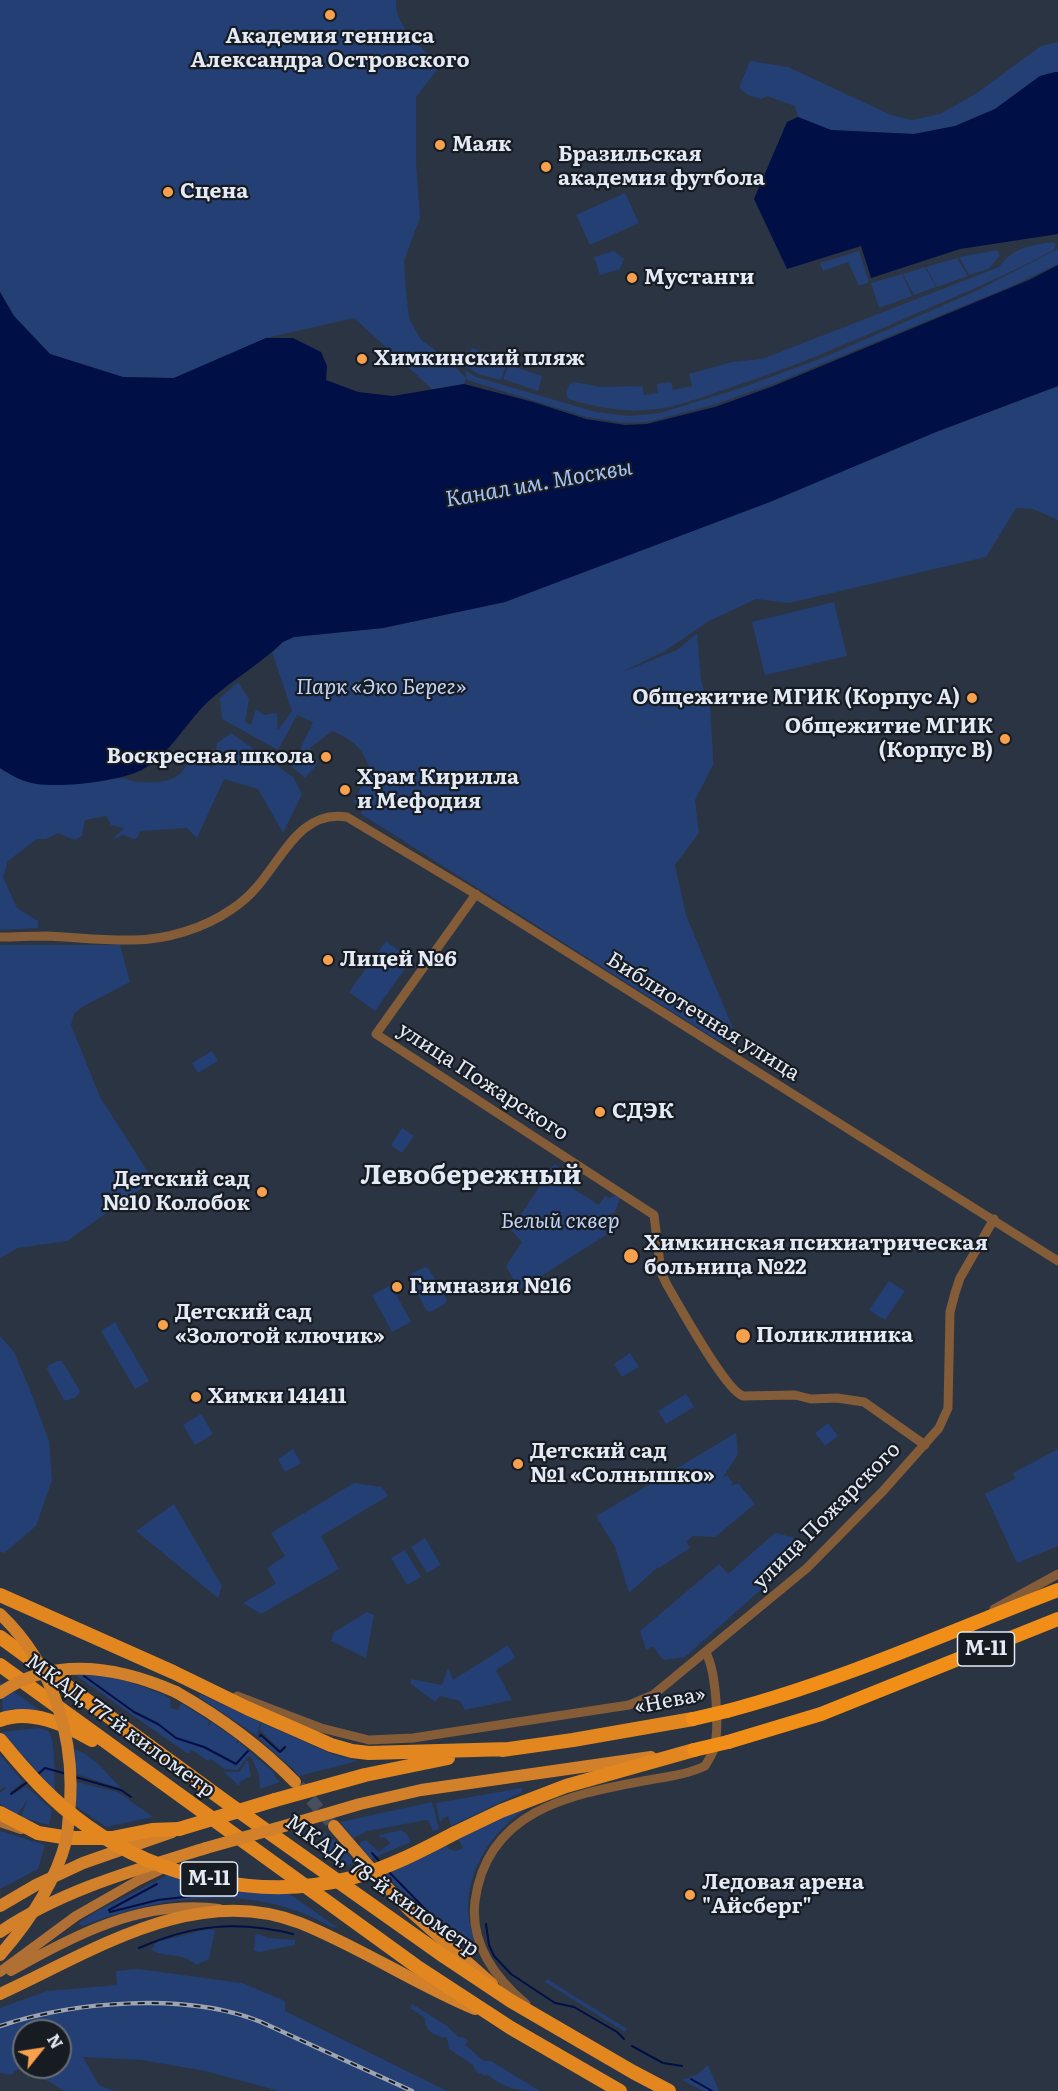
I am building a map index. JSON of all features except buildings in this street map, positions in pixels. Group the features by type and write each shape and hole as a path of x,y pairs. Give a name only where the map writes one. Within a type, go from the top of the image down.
{"highway":[{"name":"«Нева»","path":"179,1829 275,1800 396,1768 573,1740 727,1711 856,1671 1058,1590"},
{"name":"М-11","path":"0,1595 332,1745 369,1753 509,1749"},
{"name":"М-11","path":"0,1740 28,1774 86,1826 142,1857 211,1880 245,1886 272,1888 310,1885 349,1878 382,1868 509,1808 566,1786 780,1728 873,1694 1058,1619"},
{"name":"МКАД, 77-й километр","path":"0,1637 82,1697"},
{"name":"МКАД, 77-й километр","path":"0,1665 214,1821"},
{"name":"МКАД, 78-й километр","path":"82,1697 329,1875 511,2001 669,2091"},
{"path":"0,1720 22,1715 50,1721 82,1734 136,1764"},
{"name":"М-11","path":"0,1813 38,1833 87,1839 112,1838 152,1830 179,1829"},
{"name":"МКАД, 78-й километр","path":"214,1821 416,1966 492,2016 620,2091"}],"main road":[{"path":"0,1614 29,1650 51,1687 64,1723 70,1760 71,1795 66,1840 52,1878 29,1918 0,1955"},
{"path":"0,1693 20,1682 60,1669 84,1668 123,1673 152,1681 203,1707 249,1739 294,1782"},
{"name":"М-11","path":"206,1848 360,1804 421,1790 694,1750"},
{"path":"0,1822 38,1833"},
{"path":"334,1826 401,1902 511,2001"},
{"path":"0,1906 36,1885 83,1863 179,1829"},
{"path":"0,1932 46,1905 94,1884 206,1848"},
{"path":"0,1972 76,1916 108,1897 206,1848"},
{"path":"0,1977 74,1936 107,1924 142,1914 176,1908 203,1907 274,1914 299,1923 345,1943 452,2000 492,2016"},
{"path":"0,1994 116,1939 156,1923 225,1910"}],"street":[{"name":"Библиотечная улица","path":"0,938 45,936 133,940 169,935 208,923 247,897 298,833 309,824 325,817 339,815 347,817 476,894 1058,1261"},
{"name":"улица Пожарского","path":"476,894 376,1034 654,1215 661,1272 735,1393 743,1396 795,1395 812,1399 854,1399 864,1402 925,1445"},
{"name":"улица Пожарского","path":"706,1653 807,1568 876,1498 939,1428 948,1408 950,1312 955,1293 960,1278 994,1219"},
{"path":"965,1626 1058,1574"},
{"name":"М-11","path":"173,1672 303,1721 369,1740 413,1738 629,1705 653,1695 706,1653"},
{"path":"550,2024 514,1994 493,1970 481,1947 477,1932 475,1905 481,1876 492,1852 508,1832 540,1809 564,1798 696,1770 705,1766 715,1746 716,1735 716,1702 712,1668 706,1653"}],"green space":[{"path":"0,0 396,0 397,10 405,28 440,66 416,97 416,162 420,218 404,261 409,318 421,340 446,358 466,378 464,384 433,390 354,318 266,338 174,378 123,377 50,354 14,316 0,292"},
{"path":"1058,42 1058,72 1040,76 995,109 955,126 914,134 831,130 798,117 795,106 767,96 761,99 748,95 739,88 750,61 788,67 891,115 912,120 940,114 977,93 1041,46"},
{"path":"625,193 639,223 590,245 576,215"},
{"path":"1053,242 1056,244 1054,250 1010,272 858,339 750,381 686,402 658,409 623,410 568,399 566,393 569,385 574,382 601,387 642,386 644,395 658,393 657,384 671,382 673,390 692,386 689,374 732,362 762,359 999,267 1011,255 1023,248"},
{"path":"1058,249 1058,264 1012,286 773,384 713,405 648,422 625,423 586,417 467,380 465,370 476,377 596,412 629,416 660,413 744,387 827,356 976,291"},
{"path":"997,250 1000,256 988,269 969,275 959,257"},
{"path":"614,251 624,259 620,269 600,275 594,257"},
{"path":"859,251 869,282 859,286 848,262 823,271 820,263"},
{"path":"957,258 968,276 937,287 926,267"},
{"path":"925,267 936,287 914,295 903,274"},
{"path":"902,274 912,296 879,308 871,283"},
{"path":"472,348 482,352 478,359 487,365 492,356 506,364 501,380 478,374 461,363"},
{"path":"509,365 542,376 538,391 503,379"},
{"name":"Парк «Эко Берег»","path":"1058,386 1058,520 1033,509 1016,508 986,557 789,603 756,599 709,621 665,651 620,673 677,650 697,633 701,681 710,707 713,765 695,800 699,833 675,865 686,915 734,1031 720,1042 361,814 362,805 353,802 370,770 360,750 346,738 332,731 310,748 318,763 305,778 292,767 313,722 297,715 278,750 222,719 220,698 238,682 249,699 245,722 251,725 256,709 264,715 277,713 278,730 292,711 272,652 283,642 294,637 383,628 505,602"},
{"path":"834,602 847,656 765,675 752,622"},
{"path":"231,733 293,777 302,794 283,833 258,789 224,779 197,838 187,828 140,831 138,837 134,839 123,835 112,840 124,828 111,825 106,816 85,820 82,836 74,840 58,833 46,839 37,839 8,861 3,877 17,908 38,921 38,928 0,930 0,768 21,779 53,785 120,778 138,782 161,782 180,774 188,761 213,767 217,743"},
{"path":"386,941 411,960 375,1011 349,992"},
{"path":"0,945 120,945 130,982 82,1007 74,1014 71,1025 100,1097 153,1180 67,1241 18,1248 0,1258"},
{"path":"212,1051 218,1061 198,1073 192,1063"},
{"path":"402,1128 414,1136 402,1153 391,1145"},
{"name":"Белый сквер","path":"554,1164 574,1177 569,1186 599,1205 605,1196 620,1198 615,1212 603,1218 606,1235 519,1290 506,1266 522,1242 511,1230"},
{"path":"425,1267 429,1269 447,1300 445,1304 430,1312 426,1310 410,1278 412,1273"},
{"path":"889,1281 905,1291 885,1320 869,1310"},
{"path":"391,1285 411,1322 392,1332 372,1295"},
{"path":"115,1322 149,1381 135,1389 101,1331"},
{"path":"0,1336 14,1352 49,1441 52,1480 36,1526 4,1553 0,1552"},
{"path":"630,1353 639,1367 622,1377 614,1364"},
{"path":"62,1361 80,1391 71,1399 64,1400 47,1369 49,1365"},
{"path":"686,1394 694,1407 666,1424 658,1411"},
{"path":"201,1414 213,1434 195,1445 183,1425"},
{"path":"828,1423 838,1436 825,1446 815,1433"},
{"path":"736,1433 738,1454 722,1479 727,1475 733,1483 731,1485 739,1484 755,1504 715,1537 693,1536 686,1542 690,1548 658,1567 629,1593 615,1547 596,1516"},
{"path":"293,1449 301,1463 285,1472 278,1459"},
{"path":"1058,1449 1058,1546 1017,1563 985,1494 1015,1479 1013,1473"},
{"path":"354,1483 382,1487 388,1496 321,1536 339,1569 261,1614 243,1603 276,1584 267,1568 285,1556 271,1533"},
{"path":"174,1504 222,1586 218,1598 136,1531"},
{"path":"775,1533 792,1537 801,1546 801,1554 685,1657 663,1660 653,1646 646,1650 640,1631 719,1564 728,1574"},
{"path":"425,1538 441,1565 427,1573 411,1547"},
{"path":"405,1550 421,1577 407,1585 391,1558"},
{"path":"367,1612 374,1615 366,1658 331,1641 334,1632"},
{"path":"508,1645 515,1658 496,1670 512,1700 465,1710 460,1701 440,1696 435,1702 411,1684 411,1679 442,1685 448,1668 453,1680"},
{"path":"75,1675 110,1677 142,1687 164,1695 170,1699 171,1708 178,1710 181,1703 209,1721 208,1727 211,1722 237,1740 236,1744 239,1742 273,1772 280,1782 260,1789 259,1775 251,1756 247,1757 238,1770 224,1769 211,1759 208,1761 192,1750 188,1754"},
{"path":"0,1682 39,1710 12,1709 2,1712"},
{"path":"200,1694 260,1722 257,1736 199,1697"},
{"path":"262,1723 332,1754 358,1761 299,1776 259,1739 262,1737 279,1753 287,1748 285,1745 280,1750 259,1729"},
{"path":"38,1728 48,1731 51,1735 55,1791 1,1732"},
{"path":"71,1748 93,1759 122,1789 73,1773"},
{"path":"0,1755 23,1782 10,1792 12,1795 26,1786 52,1810 49,1825 21,1817 28,1799 17,1815 0,1804 0,1793 6,1788 0,1790"},
{"path":"248,1761 251,1776 240,1782 239,1786 224,1772 240,1772"},
{"path":"73,1781 118,1792 153,1817 106,1827 74,1805"},
{"path":"522,1788 522,1792 451,1826 448,1816 440,1823 436,1803"},
{"path":"432,1802 439,1829 433,1831 426,1820 368,1831 353,1838 340,1822"},
{"path":"534,1804 520,1813 496,1835 478,1863 469,1894 468,1911 477,1957 439,1928 381,1871 446,1844 449,1849 456,1851 463,1848 457,1837"},
{"path":"320,1830 335,1840 355,1863 342,1866 301,1837 304,1835 323,1849 329,1847"},
{"path":"401,1830 406,1833 411,1842 371,1859 359,1846 366,1840 379,1852 390,1843 385,1837 380,1838 379,1835"},
{"path":"0,1831 45,1845 38,1869 0,1889"},
{"path":"168,1875 207,1885 284,1890 338,1928 274,1904 225,1898 201,1898 152,1905 82,1926 79,1923 97,1911"},
{"path":"208,1929 215,1930 209,1959 196,1965 186,1958 151,1950 160,1941"},
{"path":"255,1935 269,1938 295,1940 295,1945 254,1951"},
{"path":"138,1969 242,1983 285,2001 285,2011 447,2091 279,2091 205,2071 142,2060 83,2057 99,2085 114,2091 65,2091 44,2079 72,2079 72,2019 12,2019 12,2074 0,2073 0,2008 47,1991 117,1985 116,1971"},
{"path":"547,1979 627,2029 625,2032 545,1982"},
{"path":"412,2004 447,2026 458,2037 463,2037 468,2041 465,2045 484,2061 491,2061 540,2091 512,2088 487,2074 486,2076 475,2071 473,2065 449,2049 447,2038 435,2034 426,2027 425,2018 410,2008"},
{"path":"708,2065 719,2091 703,2091 682,2080 698,2074"}],"water":[{"path":"1058,72 1058,234 960,249 871,278 861,246 787,269 754,199 787,122 798,117 831,130 914,134 955,126 995,109 1040,76"},
{"name":"Канал им. Москвы","path":"1058,265 1058,386 936,432 770,502 505,602 383,628 294,637 283,642 211,699 164,753 136,773 109,780 48,785 22,780 0,768 0,292 14,316 50,354 123,377 174,378 266,338 293,338 321,352 327,366 326,380 358,392 393,396 464,384 586,419 625,425 647,424 715,407 771,387 1029,280"}],"waterway":[{"path":"84,1676 134,1712 158,1724 176,1738 204,1747 236,1764 248,1751"},
{"path":"260,1736 280,1752 285,1747"},
{"path":"37,1775 45,1768 67,1774"},
{"path":"75,1777 121,1790 131,1797"},
{"path":"11,1794 30,1780"},
{"path":"372,1853 380,1862"},
{"path":"388,1871 431,1915 470,1947"},
{"path":"157,1884 109,1910 110,1912 158,1900 219,1893 223,1891 223,1887"},
{"path":"486,1924 489,1945 494,1956 511,1974 555,2003 574,2007 617,2032 624,2039"},
{"path":"139,1948 177,1934 214,1927 253,1927 293,1934"},
{"path":"632,2046 663,2063 682,2066"},
{"path":"691,2079 712,2091"}],"tunnel":[{"path":"299,1786 334,1826"}],"railway":[{"path":"0,2026 30,2017 96,2006 131,2003 200,2006 261,2022 412,2091"}],"place":[{"name":"Академия тенниса Александра Островского","path":"330,15"},
{"name":"Маяк","path":"440,145"},
{"name":"Бразильская академия футбола","path":"546,167"},
{"name":"Сцена","path":"168,192"},
{"name":"Мустанги","path":"632,278"},
{"name":"Химкинский пляж","path":"362,359"},
{"name":"Общежитие МГИК (Корпус А)","path":"972,698"},
{"name":"Общежитие МГИК (Корпус В)","path":"1005,739"},
{"name":"Воскресная школа","path":"326,757"},
{"name":"Храм Кирилла и Мефодия","path":"345,790"},
{"name":"Лицей №6","path":"328,960"},
{"name":"СДЭК","path":"600,1112"},
{"name":"Детский сад №10 Колобок","path":"262,1192"},
{"name":"Химкинская психиатрическая больница №22","path":"631,1256"},
{"name":"Гимназия №16","path":"397,1287"},
{"name":"Детский сад «Золотой ключик»","path":"163,1325"},
{"name":"Поликлиника","path":"743,1336"},
{"name":"Химки 141411","path":"196,1397"},
{"name":"Детский сад №1 «Солнышко»","path":"518,1464"},
{"name":"Ледовая арена \"Айсберг\"","path":"690,1895"}],"district":[{"name":"Левобережный","path":"471,1176"}]}
